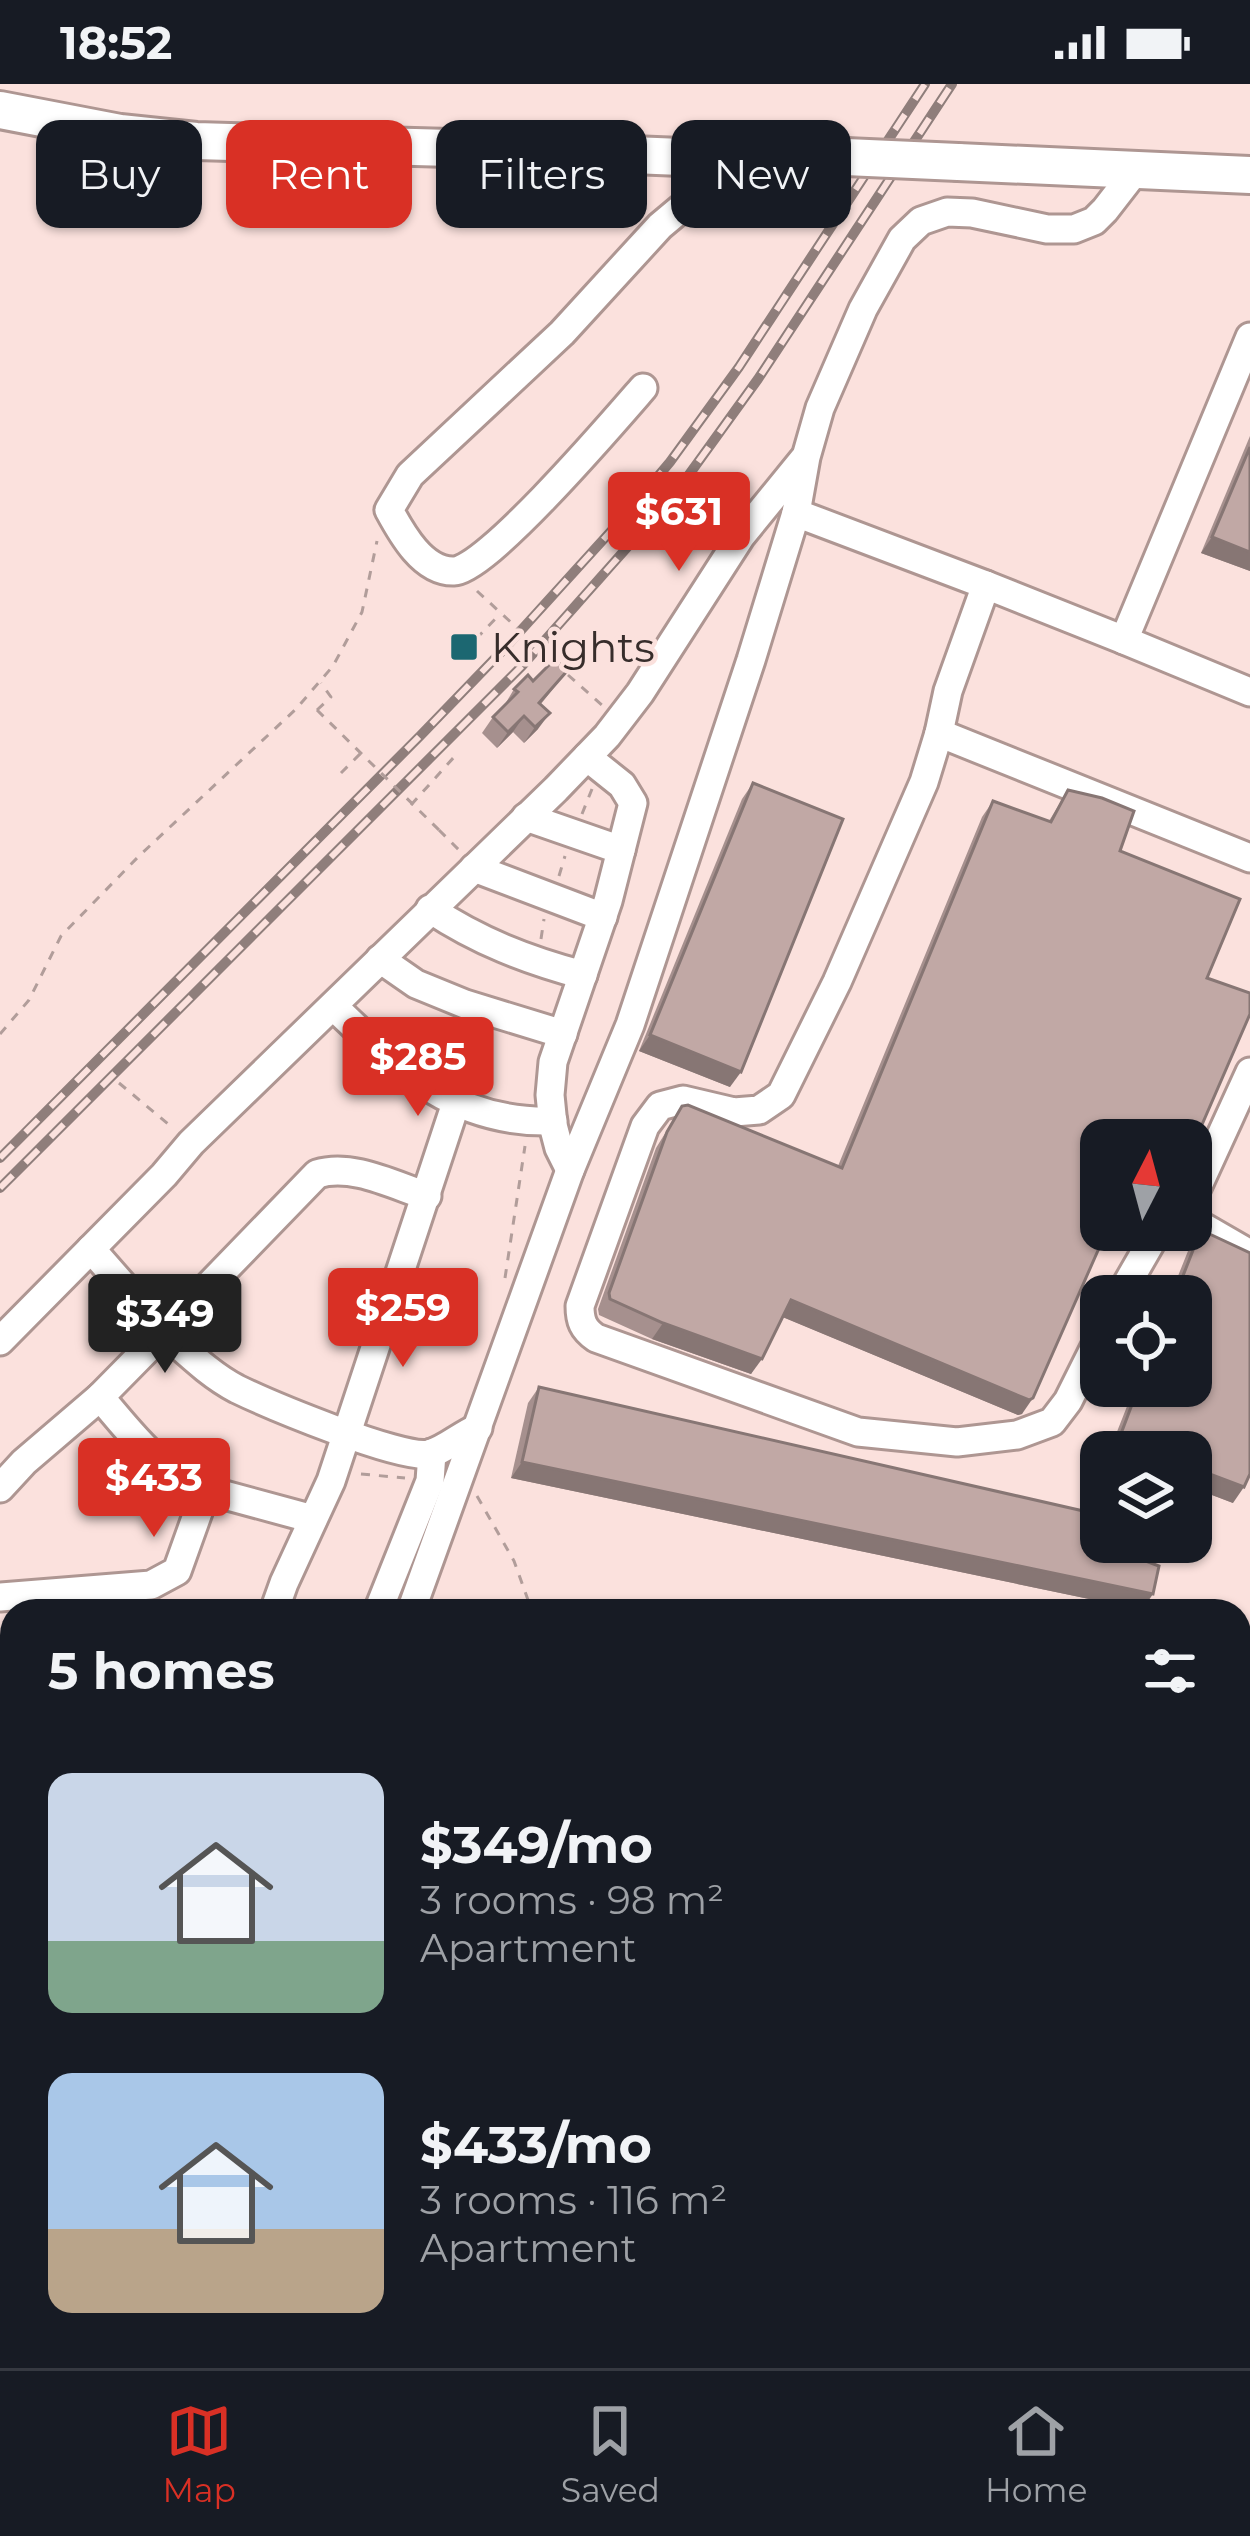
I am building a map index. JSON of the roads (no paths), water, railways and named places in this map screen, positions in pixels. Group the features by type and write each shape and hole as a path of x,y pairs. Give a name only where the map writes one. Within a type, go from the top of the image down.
{"main road":[{"path":"0,110 120,133 196,141 671,156"},
{"path":"851,157 1250,175"}],"street":[{"path":"415,1599 570,1170 630,1025 751,660 796,512 820,408 863,309 902,239 921,221 947,212 1074,229 1094,221 1136,170"},
{"path":"643,388 571,471 462,570 429,564 389,510 410,475 562,333 671,218"},
{"path":"1124,640 1250,337"},
{"path":"0,1341 190,1143 430,908 465,857 526,817 587,757 640,692 741,536 806,457"},
{"path":"796,512 1250,692"},
{"path":"986,585 948,692 924,782 782,1095 759,1110 734,1112 683,1100 660,1106 646,1126 580,1306 580,1318 585,1331 596,1338 858,1432 956,1442 1017,1435 1052,1422 1080,1377"},
{"path":"939,733 1250,858"},
{"path":"570,1170 553,1121 554,1063 603,917 633,803 622,785 587,757"},
{"path":"526,817 621,850"},
{"path":"465,857 603,917"},
{"path":"430,908 466,933 506,951 583,975"},
{"path":"380,959 416,984 563,1034"},
{"path":"333,1006 426,1088 456,1102 529,1122 553,1121"},
{"path":"1212,1155 1250,1072"},
{"path":"279,1599 332,1480 456,1102"},
{"path":"0,1488 100,1397 317,1174 332,1169 350,1171 427,1196"},
{"path":"1212,1232 1250,1254"},
{"path":"91,1249 164,1332 235,1388 382,1447 415,1455 431,1467"},
{"path":"100,1397 150,1456 168,1470 206,1490 313,1520"},
{"path":"382,1599 431,1467 478,1428"},
{"path":"0,1598 151,1585 167,1579 177,1571 206,1490"}],"railway":[{"path":"0,1158 420,736 622,519 739,367 925,84"},
{"path":"0,1188 522,666 639,534 758,379 952,84"}],"place":[{"name":"Knights","path":"464,647"}]}
